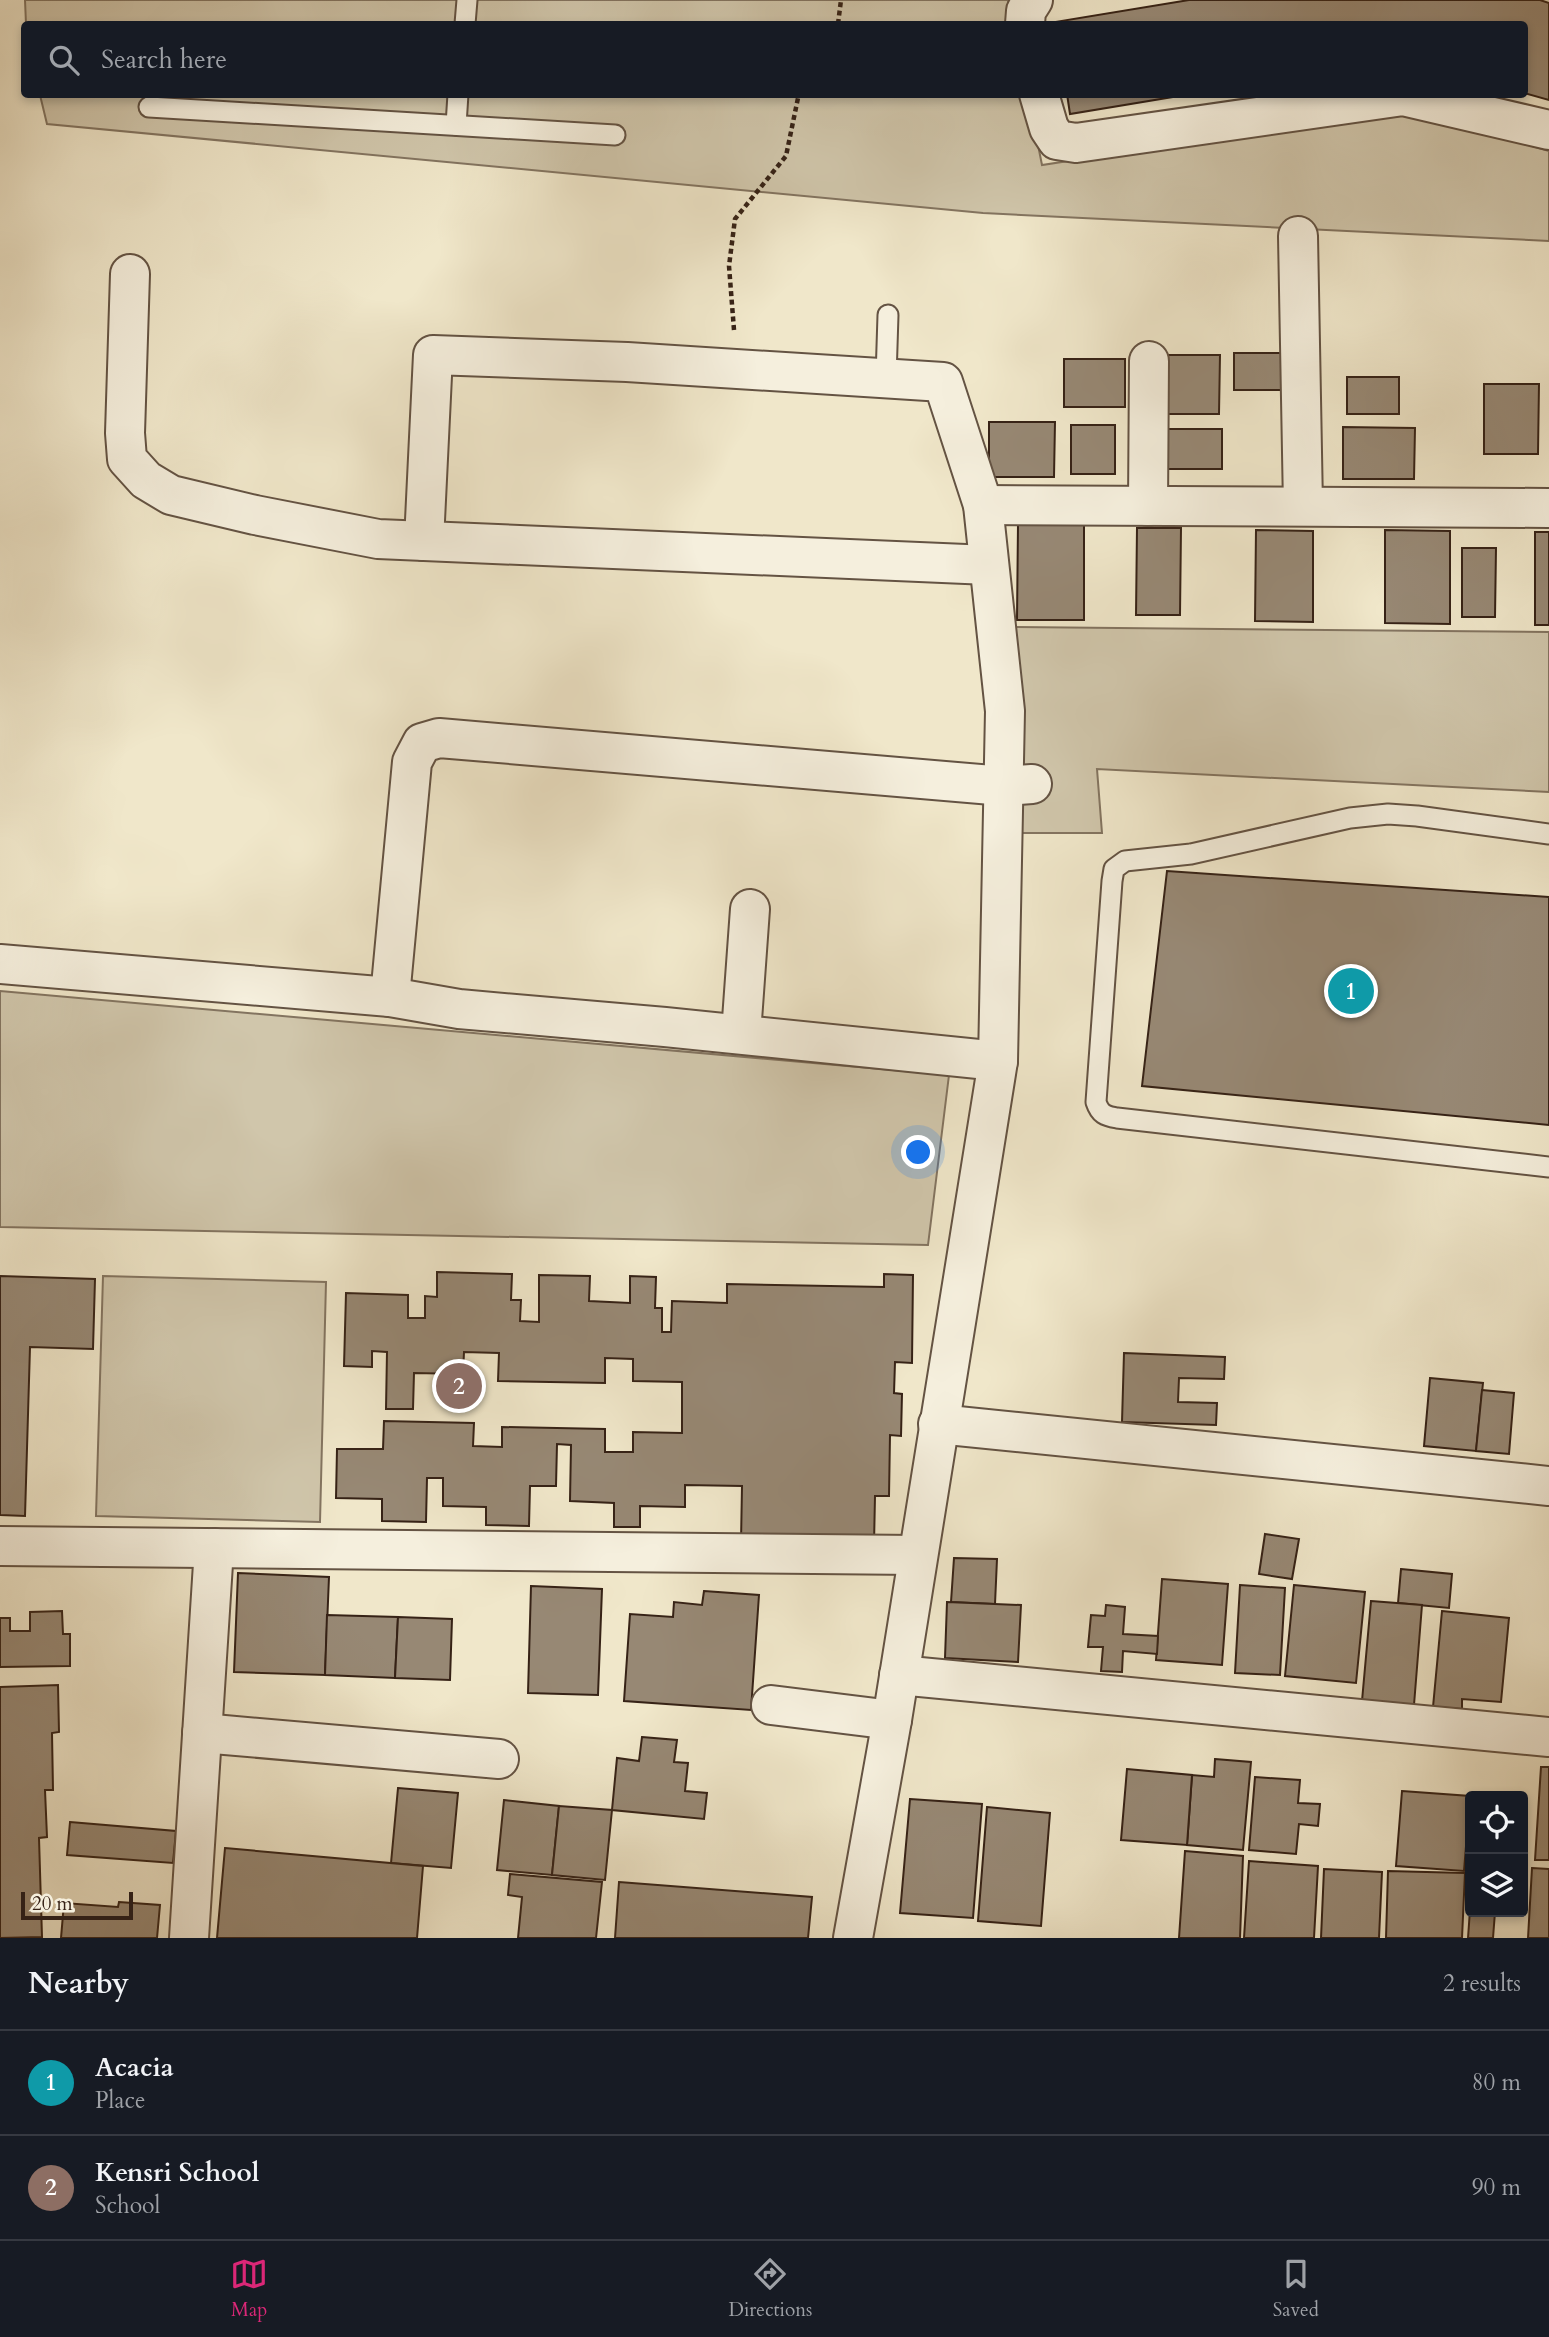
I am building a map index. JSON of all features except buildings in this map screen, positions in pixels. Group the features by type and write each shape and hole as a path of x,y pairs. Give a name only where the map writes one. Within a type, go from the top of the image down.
{"street":[{"path":"1025,21 1026,11 1032,0"},
{"path":"1040,98 1049,128 1057,140 1076,143 1389,98"},
{"path":"1412,98 1549,130"},
{"path":"1298,236 1303,506"},
{"path":"130,274 125,433 127,459 146,481 171,495 379,539 989,565"},
{"path":"424,541 433,355 943,382 983,505 1005,711 1018,785 998,1061 892,1720 853,1938"},
{"path":"1148,506 1149,361"},
{"path":"983,505 1549,508"},
{"path":"390,997 412,762 422,743 439,738 1018,785"},
{"path":"741,1034 750,909"},
{"path":"0,964 390,997 458,1009 741,1034 998,1061"},
{"path":"938,1424 1549,1486"},
{"path":"0,1546 917,1555"},
{"path":"189,1938 214,1548"},
{"path":"899,1675 1549,1737"},
{"path":"771,1705 892,1720"},
{"path":"202,1733 499,1759"}],"lane":[{"path":"464,21 467,0"},
{"path":"456,125 458,98"},
{"path":"149,107 615,135"},
{"path":"886,378 888,315"},
{"path":"1549,834 1388,814 1350,818 1191,854 1125,861 1114,869 1112,881 1096,1102 1099,1111 1106,1116 1117,1118 1549,1167"}],"path":[{"path":"838,21 841,0"},
{"path":"737,369 729,266 734,219 786,156 798,98"}],"shaded area":[{"path":"25,0 1008,0 1012,21 26,21"},
{"path":"41,98 1029,98 1042,165 1404,109 1549,151 1549,241 983,213 47,124"},
{"path":"1004,627 1549,632 1549,792 1097,769 1102,833 1015,833"},
{"path":"0,991 949,1075 928,1245 0,1227"},
{"path":"103,1276 326,1282 320,1522 96,1516"}],"place":[{"name":"Acacia","path":"1351,991"},
{"name":"Kensri School","path":"459,1386"}]}
